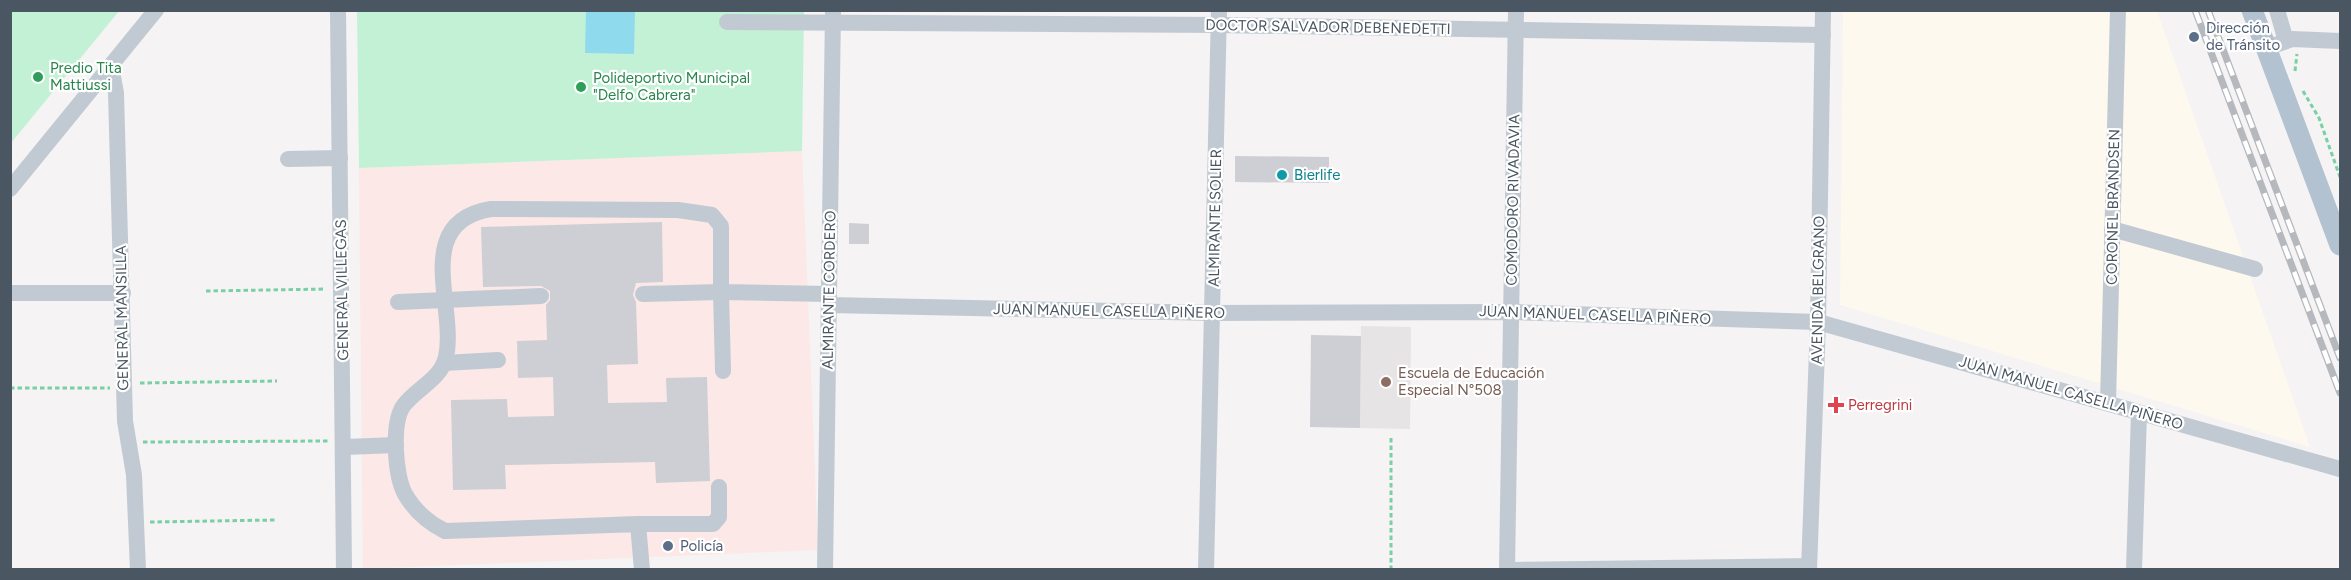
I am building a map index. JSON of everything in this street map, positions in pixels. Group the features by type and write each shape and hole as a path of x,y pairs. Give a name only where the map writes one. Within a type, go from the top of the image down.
{"main road":[{"path":"2252,10 2283,43 2340,245"}],"street":[{"path":"10,189 156,10"},
{"name":"GENERAL VILLEGAS","path":"338,10 345,444 344,570"},
{"name":"COMODORO RIVADAVIA","path":"1507,570 1516,10"},
{"name":"AVENIDA BELGRANO","path":"1809,568 1818,322 1823,10"},
{"name":"CORONEL BRANDSEN","path":"2108,403 2118,10"},
{"path":"2277,10 2283,43 2340,41"},
{"name":"DOCTOR SALVADOR DEBENEDETTI","path":"727,22 833,16 1219,18 1516,30 1823,35"},
{"name":"ALMIRANTE CORDERO","path":"825,570 833,16"},
{"name":"ALMIRANTE SOLIER","path":"1206,570 1214,312 1219,18"},
{"name":"GENERAL MANSILLA","path":"111,66 116,93 123,293 123,386 135,475 138,570"},
{"path":"288,159 340,158"},
{"path":"718,487 719,517 713,524 638,524 445,531 435,526 414,507 400,484 396,427 404,405 439,372 447,354 442,253 445,242 463,220 472,214 491,208 678,210 712,215 721,226 723,371"},
{"path":"2112,229 2255,269"},
{"name":"JUAN MANUEL CASELLA PIÑERO","path":"643,294 721,292 829,299 1214,312 1510,312 1818,322 2340,469"},
{"path":"10,293 123,293"},
{"path":"398,302 541,296"},
{"path":"444,363 498,360"},
{"path":"2134,570 2139,413"},
{"path":"345,444 396,445"},
{"path":"638,524 642,570"},
{"path":"1513,570 1809,568"}],"path":[{"path":"2283,43 2296,77"},
{"path":"2302,87 2319,118 2340,177"},
{"path":"206,291 342,288"},
{"path":"10,388 277,381"},
{"path":"1391,438 1391,570"},
{"path":"129,442 345,444"},
{"path":"136,522 275,520"}],"shaded area":[{"path":"1843,11 2157,11 2310,447 1840,305"},
{"path":"802,151 818,550 363,569 359,168"},
{"name":"Escuela de Educación Especial N°508","path":"1361,326 1411,327 1410,429 1360,428"}],"green space":[{"name":"Predio Tita Mattiussi","path":"10,11 119,11 11,143"},
{"name":"Polideportivo Municipal \"Delfo Cabrera\"","path":"357,11 804,11 802,151 359,168"}],"water":[{"path":"586,11 635,11 634,54 585,53"}],"building":[{"name":"Bierlife","path":"1235,156 1329,157 1329,183 1235,182"},
{"path":"662,222 663,282 636,283 633,295 636,302 638,364 607,365 608,403 667,402 666,378 707,377 710,481 656,483 655,462 505,465 506,489 453,490 451,400 507,399 508,417 554,416 553,377 518,378 517,341 547,340 546,305 550,300 550,291 541,286 483,287 481,227"},
{"path":"849,223 869,224 869,244 849,244"},
{"path":"1311,335 1361,336 1360,428 1310,427"}],"railway":[{"path":"2195,10 2340,393"},
{"path":"2208,10 2340,358"}],"place":[{"name":"Dirección de Tránsito","path":"2194,37"},
{"name":"Predio Tita Mattiussi","path":"38,77"},
{"name":"Polideportivo Municipal \"Delfo Cabrera\"","path":"581,87"},
{"name":"Bierlife","path":"1282,175"},
{"name":"Escuela de Educación Especial N°508","path":"1386,382"},
{"name":"Perregrini","path":"1836,405"},
{"name":"Policía","path":"668,546"}]}
